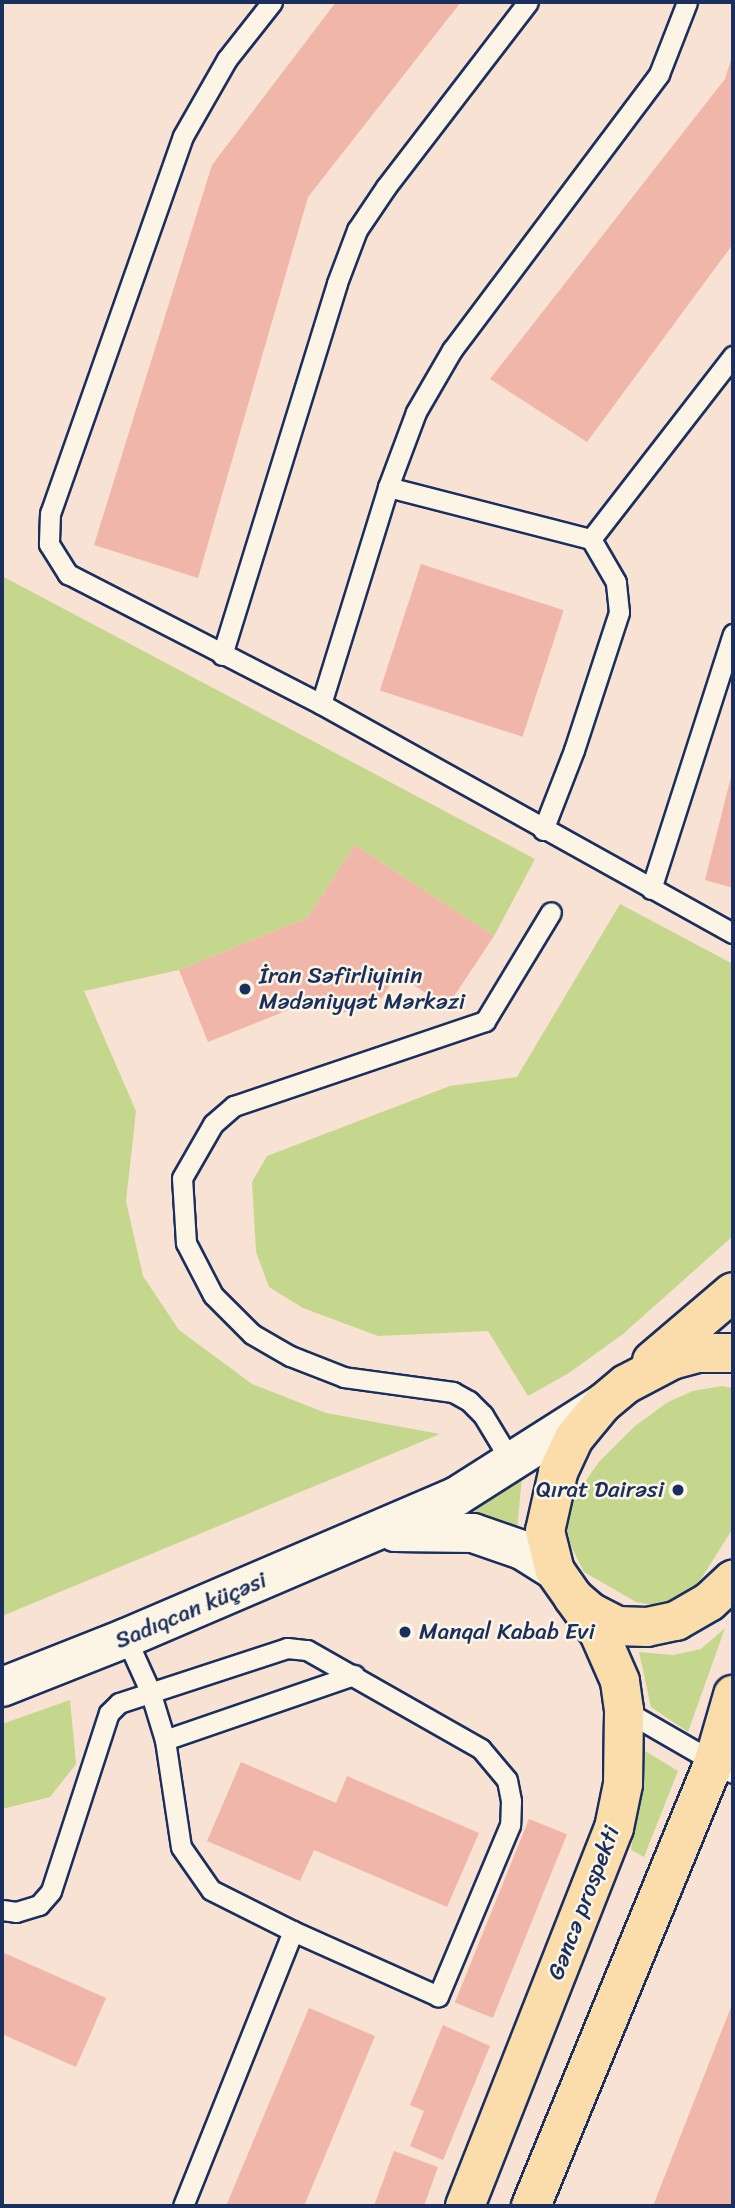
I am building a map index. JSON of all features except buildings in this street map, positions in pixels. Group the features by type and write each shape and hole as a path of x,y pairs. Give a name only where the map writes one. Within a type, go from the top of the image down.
{"main road":[{"path":"615,1393 733,1292"},
{"path":"615,1393 672,1360 698,1353 733,1353"},
{"name":"Gəncə prospekti","path":"466,2206 614,1828 623,1784 624,1710 620,1681 611,1654 564,1584 545,1531 555,1483 574,1438 615,1393"},
{"path":"564,1584 590,1612 617,1626 647,1627 676,1621 709,1602 733,1580"},
{"path":"531,2206 724,1767 733,1696"}],"street":[{"name":"Sadıqcan küçəsi","path":"2,1687 379,1532 457,1496 615,1393"},
{"path":"379,1532 473,1533 522,1550 564,1584"}],"lane":[{"path":"272,2 227,59 183,136 50,513 49,544 68,573 321,704 543,830 733,933"},
{"path":"222,655 337,283 357,230 386,187 528,2"},
{"path":"321,704 388,487 416,412 452,350 659,74 687,2"},
{"path":"591,539 733,356"},
{"path":"388,487 591,539 616,582 619,612 574,750 543,830"},
{"path":"651,889 733,634"},
{"path":"512,1462 483,1415 469,1401 453,1392 344,1377 290,1356 252,1334 213,1295 186,1243 182,1178 213,1124 234,1106 485,1021 551,912"},
{"path":"2,1910 16,1912 39,1905 51,1891 109,1713 118,1703 150,1691 287,1648 307,1650 481,1749 507,1780 511,1801 510,1825 438,1996 293,1931 211,1890 181,1847 166,1740 150,1691 126,1638"},
{"path":"166,1740 354,1675"},
{"path":"624,1710 724,1767"},
{"path":"183,2206 293,1931"}],"green space":[{"path":"2,576 535,859 494,936 355,845 307,918 179,970 84,991 136,1111 126,1201 143,1276 179,1330 252,1384 326,1413 440,1434 2,1616"},
{"path":"620,904 733,964 733,1236 623,1334 569,1373 528,1396 488,1331 378,1336 303,1308 269,1287 256,1252 252,1182 267,1156 450,1086 517,1077"},
{"path":"722,1386 733,1388 733,1528 703,1576 689,1592 664,1607 636,1602 584,1572 571,1546 566,1525 572,1501 598,1463 635,1426 668,1402 693,1391"},
{"path":"522,1476 517,1530 453,1514"},
{"path":"725,1628 688,1732 651,1707 639,1652 673,1655 701,1649"},
{"path":"70,1700 76,1764 50,1797 2,1809 2,1724"},
{"path":"645,1751 678,1771 644,1857 631,1850"}],"place":[{"name":"İran Səfirliyinin Mədəniyyət Mərkəzi","path":"245,989"},
{"name":"Qırat Dairəsi","path":"678,1490"},
{"name":"Manqal Kabab Evi","path":"405,1632"}]}
